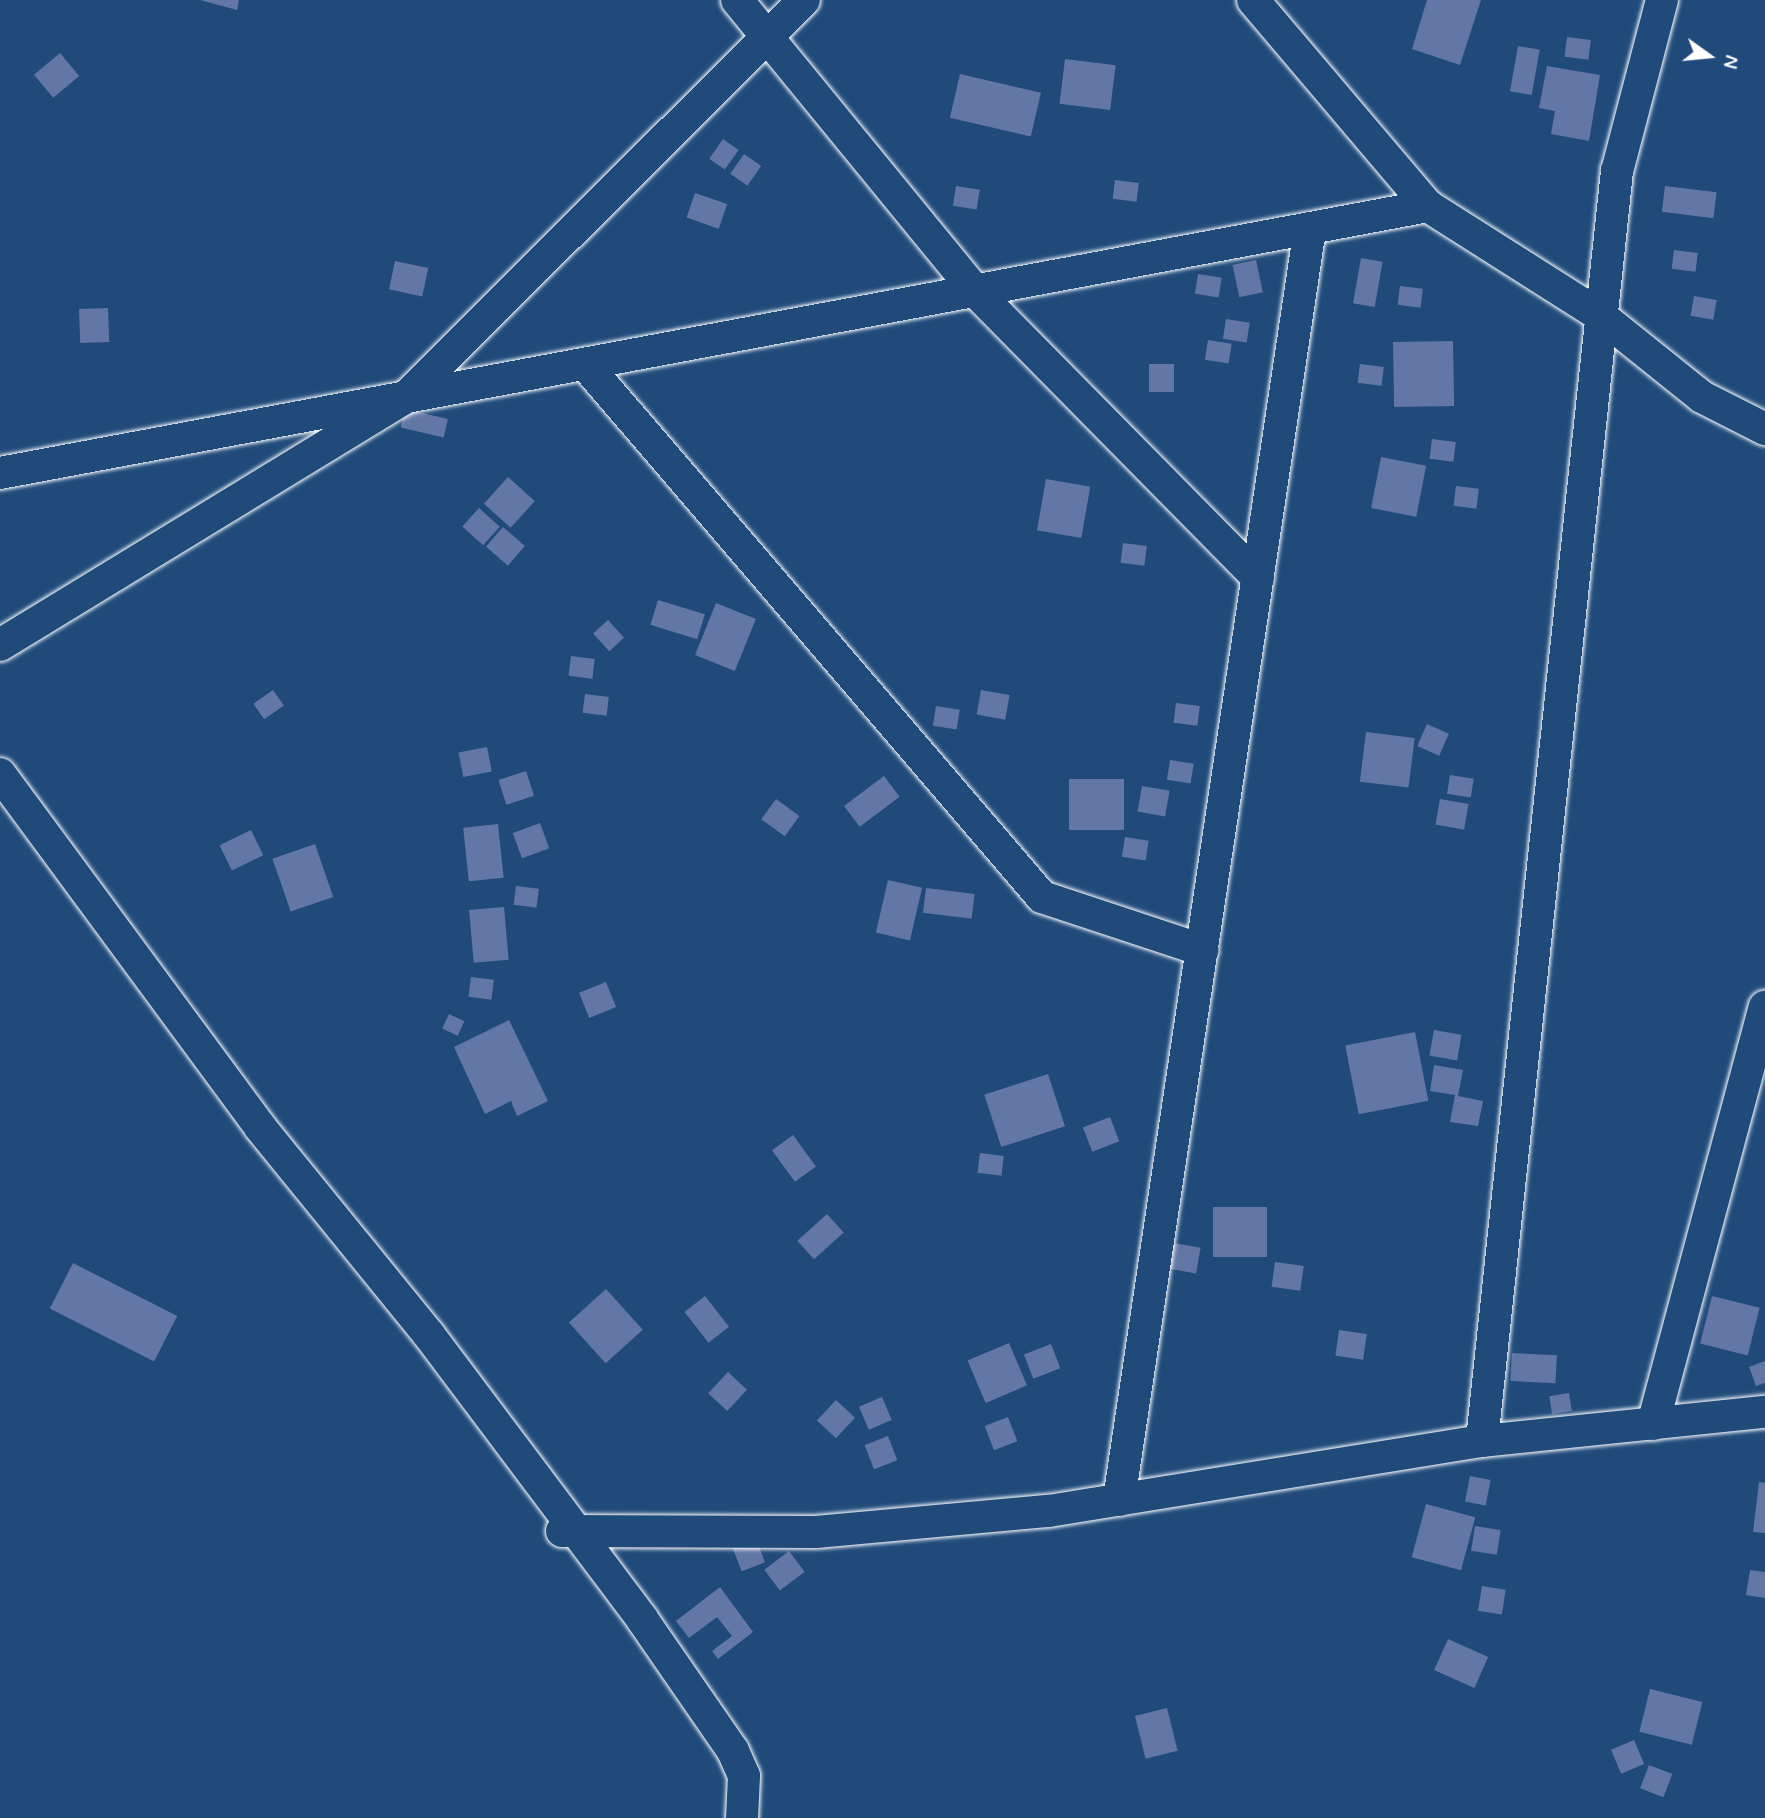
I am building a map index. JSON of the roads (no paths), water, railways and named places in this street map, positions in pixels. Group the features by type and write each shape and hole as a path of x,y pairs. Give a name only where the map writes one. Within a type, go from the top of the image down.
{"street":[{"path":"737,0 975,291 1258,578"},
{"path":"0,645 406,397 804,0"},
{"path":"1253,0 1428,206 1601,316 1702,397 1765,429"},
{"path":"1482,1441 1617,171 1662,0"},
{"path":"0,472 1428,206"},
{"path":"1119,1500 1310,228"},
{"path":"584,364 1042,897 1202,950"},
{"path":"0,774 260,1127 429,1335 565,1531 733,1751 744,1776 742,1818"},
{"path":"1653,1423 1765,1007"},
{"path":"565,1531 816,1532 1119,1500 1482,1441 1765,1412"}]}
